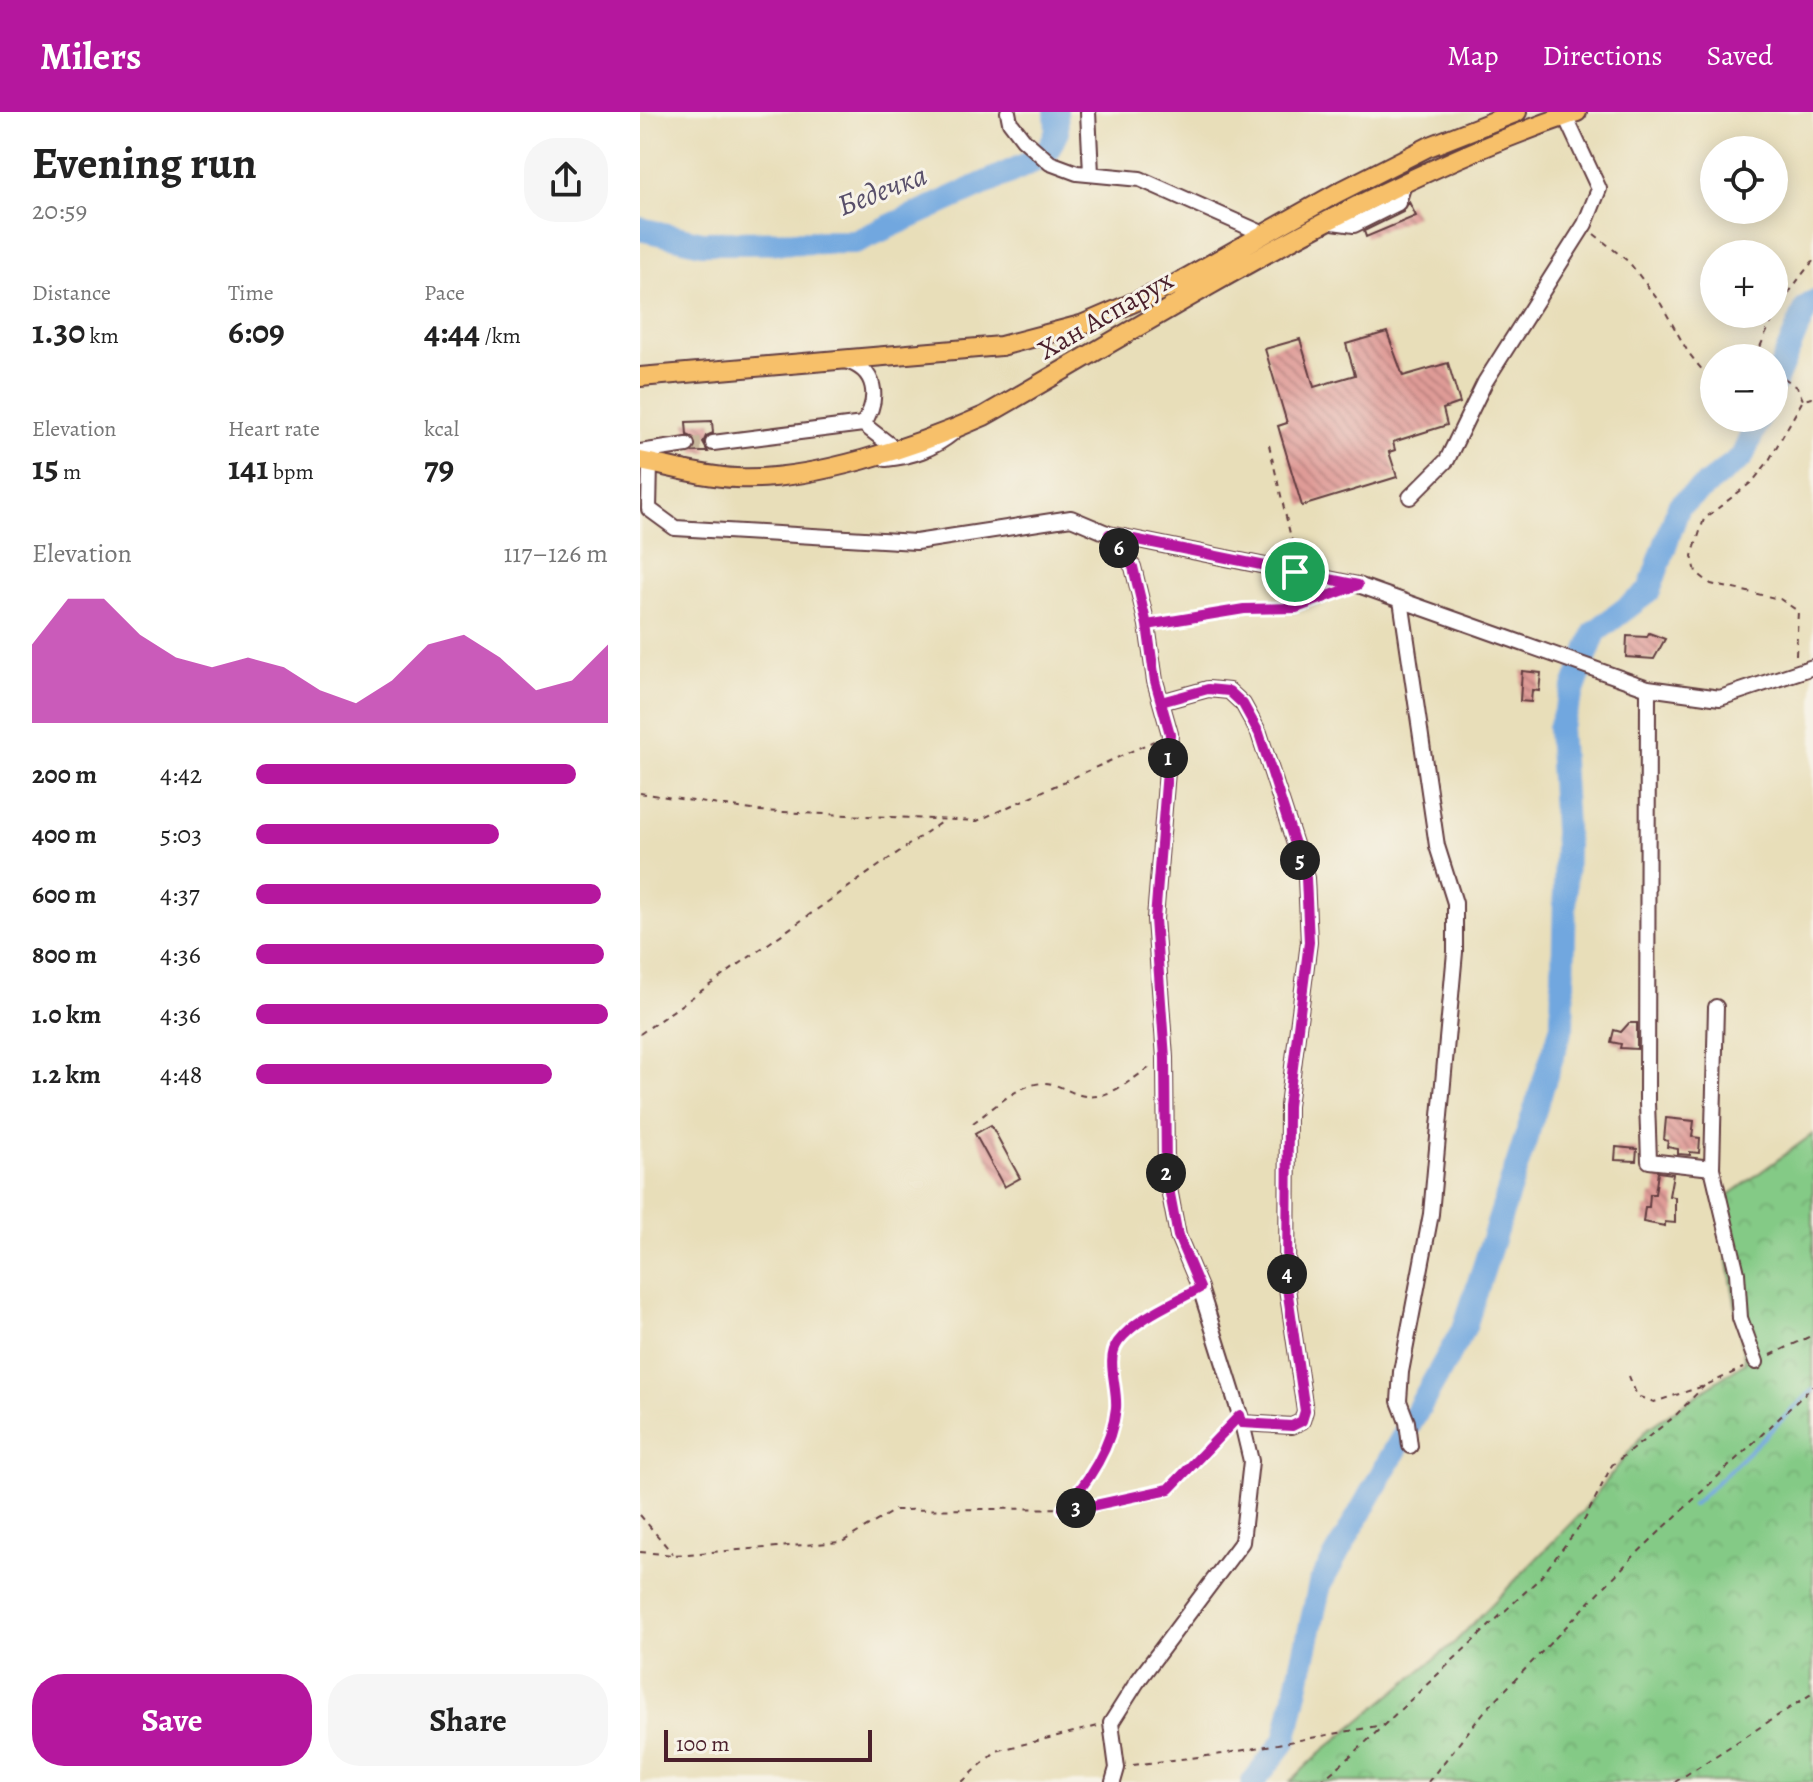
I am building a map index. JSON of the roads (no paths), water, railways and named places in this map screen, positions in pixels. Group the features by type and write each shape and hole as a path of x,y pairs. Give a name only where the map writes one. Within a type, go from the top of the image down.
{"main road":[{"name":"Хан Аспарух","path":"640,377 1001,346 1081,325 1172,286 1337,193 1428,147 1517,112"},
{"name":"Хан Аспарух","path":"643,458 735,478 796,474 862,459 962,426 1326,221 1453,158 1571,114"}],"street":[{"path":"1008,112 1010,122 1023,139 1050,163 1077,173 1140,179 1264,234"},
{"path":"1088,112 1091,173"},
{"path":"1410,497 1447,460 1485,382 1585,224 1599,189 1571,114"},
{"path":"839,360 863,369 871,384 873,401 863,424"},
{"path":"713,443 863,424 894,448"},
{"path":"862,459 889,459 923,452 938,445 962,426"},
{"path":"687,445 643,458 649,509 675,528 916,542 1071,518 1109,534 1358,585 1648,688 1720,698 1813,667"},
{"path":"1109,534 1133,567 1147,625 1155,681 1170,734 1155,919 1165,1058 1166,1173 1178,1236 1200,1288 1251,1461 1242,1542 1137,1682 1111,1723 1115,1775"},
{"path":"1401,600 1437,846 1455,903 1455,952 1431,1214 1401,1372 1399,1401 1407,1422 1410,1446"},
{"path":"1793,674 1813,679"},
{"path":"1648,688 1649,1161 1712,1168"},
{"path":"1161,702 1208,689 1229,691 1243,704 1259,733 1306,878 1309,942 1288,1106 1287,1273 1305,1411 1302,1421 1292,1426 1241,1419"},
{"path":"1716,1007 1712,1168 1737,1273 1740,1318 1756,1362"}],"waterway":[{"name":"Бедечка","path":"640,229 702,243 855,242 1045,156 1057,132 1056,112"},
{"path":"1788,351 1806,308 1813,302"},
{"path":"1253,1782 1285,1741 1320,1584 1465,1326 1562,1026 1566,845 1559,728 1595,632 1649,591 1679,506 1742,457 1753,432"},
{"path":"1693,1505 1813,1390"}],"tunnel":[{"path":"687,445 713,443"}]}
